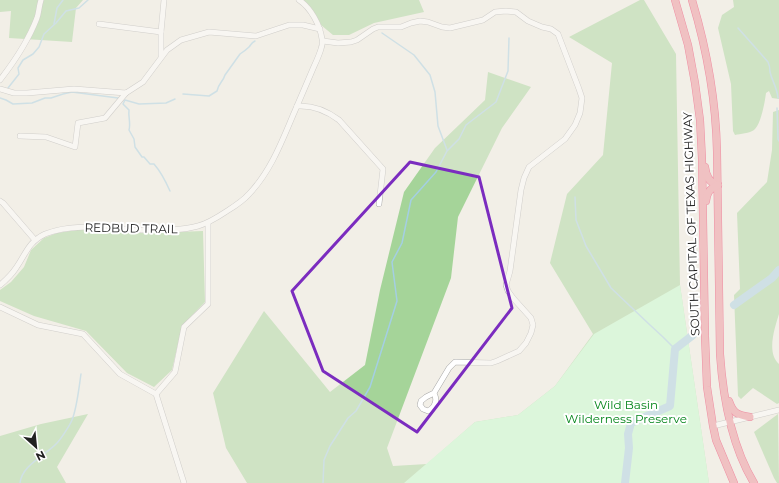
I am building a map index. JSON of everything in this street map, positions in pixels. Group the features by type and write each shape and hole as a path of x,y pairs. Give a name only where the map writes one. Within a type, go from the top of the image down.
{"highway":[{"name":"SOUTH CAPITAL OF TEXAS HIGHWAY","path":"675,0 686,38 694,75 699,113 707,387 716,440 734,483"},
{"name":"SOUTH CAPITAL OF TEXAS HIGHWAY","path":"692,0 705,45 716,129 720,354 722,384 737,447 754,483"},
{"path":"701,143 708,178 712,183 718,185"},
{"path":"703,216 708,192 718,185"},
{"path":"722,384 730,406 734,412 750,417"}],"street":[{"path":"0,80 13,64 28,36 36,19 41,0"},
{"path":"161,56 161,32 164,0"},
{"path":"299,0 312,13 320,29 323,41 338,43 357,40 373,29 383,27 401,27 420,21 450,28 483,20 495,12 516,12 528,21 551,29 558,34 580,89 582,98 580,113 575,125 565,139 529,167 521,190 510,271 506,285 512,298 531,318 533,325 531,333 526,343 519,351 497,361 491,363 455,362 449,368 434,393"},
{"path":"303,25 310,21 312,13"},
{"path":"99,24 161,32"},
{"path":"20,136 46,137 75,147 78,124 106,118 126,93 143,82 161,56 181,40 209,32 256,36 289,25 303,25 320,29"},
{"name":"REDBUD TRAIL","path":"0,285 17,267 35,240 54,231 82,227 174,230 208,223 236,205 258,184 278,151 320,52 323,41"},
{"path":"0,89 14,93 74,89 126,93"},
{"path":"297,106 312,106 330,113 339,120 383,169 379,204"},
{"path":"0,201 35,240"},
{"path":"156,394 175,372 184,327 208,304 208,223"},
{"path":"0,307 38,325 83,334 120,374 156,394 184,483"},
{"path":"713,426 779,410"}],"highlighted area":[{"path":"410,162 479,177 512,308 417,432 323,371 292,291"}],"green space":[{"path":"0,0 83,0 76,8 72,42 9,38 11,11 0,12"},
{"path":"302,0 419,0 424,12 374,23 349,35 333,35 321,25 309,6"},
{"path":"640,0 644,0 676,54 680,285 709,483 247,483 226,448 213,393 264,311 330,392 365,365 380,290 404,192 435,148 485,100 488,72 531,87 502,128 458,217 451,278 387,448 393,466 427,464 475,422 518,415 555,386 593,334 550,263 567,194 603,155 612,63 569,37"},
{"path":"733,0 779,0 779,99 772,98 769,91 766,93 759,123 754,130 735,135 733,131 731,84 718,28 722,15 734,7"},
{"path":"779,110 779,314 772,347 775,359 779,364 779,403 777,404 753,388 741,399 738,396 734,295 740,289 737,213 767,182 772,150 773,112"},
{"path":"83,229 150,233 203,231 205,302 182,326 172,370 154,387 127,373 86,331 34,316 0,301 0,290 11,282 24,267 31,250 44,238 57,233"},
{"name":"Wild Basin Wilderness Preserve","path":"680,285 709,483 404,483 475,422 518,415 555,386 594,334"},
{"path":"88,414 57,467 66,483 0,483 0,436 41,424"},
{"path":"778,414 779,483 777,483 754,432"}],"waterway":[{"path":"54,24 57,8 63,0"},
{"path":"8,88 19,74 18,68 23,60 33,54 39,47 44,34 66,11 79,8 88,0"},
{"path":"738,28 768,62 778,98"},
{"path":"382,33 414,55 430,75 435,92 438,126 447,150"},
{"path":"323,483 324,460 330,446 348,418 356,411 370,387 397,301 392,262 402,243 411,200 436,172 447,151 459,139 466,125 496,102 508,71 509,38"},
{"path":"183,94 209,96 217,91 225,75 240,54 255,41"},
{"path":"0,98 13,104 32,103 45,98 51,98 72,92 118,98"},
{"path":"170,191 157,167 154,164 150,164 144,157 142,157 135,147 134,139 129,130 129,110 123,104 125,100 139,104 166,103 175,99"},
{"path":"777,108 779,141"},
{"path":"575,197 576,220 586,246 611,288 675,349"},
{"path":"734,305 772,278 779,270"},
{"path":"625,483 629,448 628,434 631,423 670,406 675,349 693,335"},
{"path":"20,483 25,471 57,443 72,420 78,397 81,374"}]}
